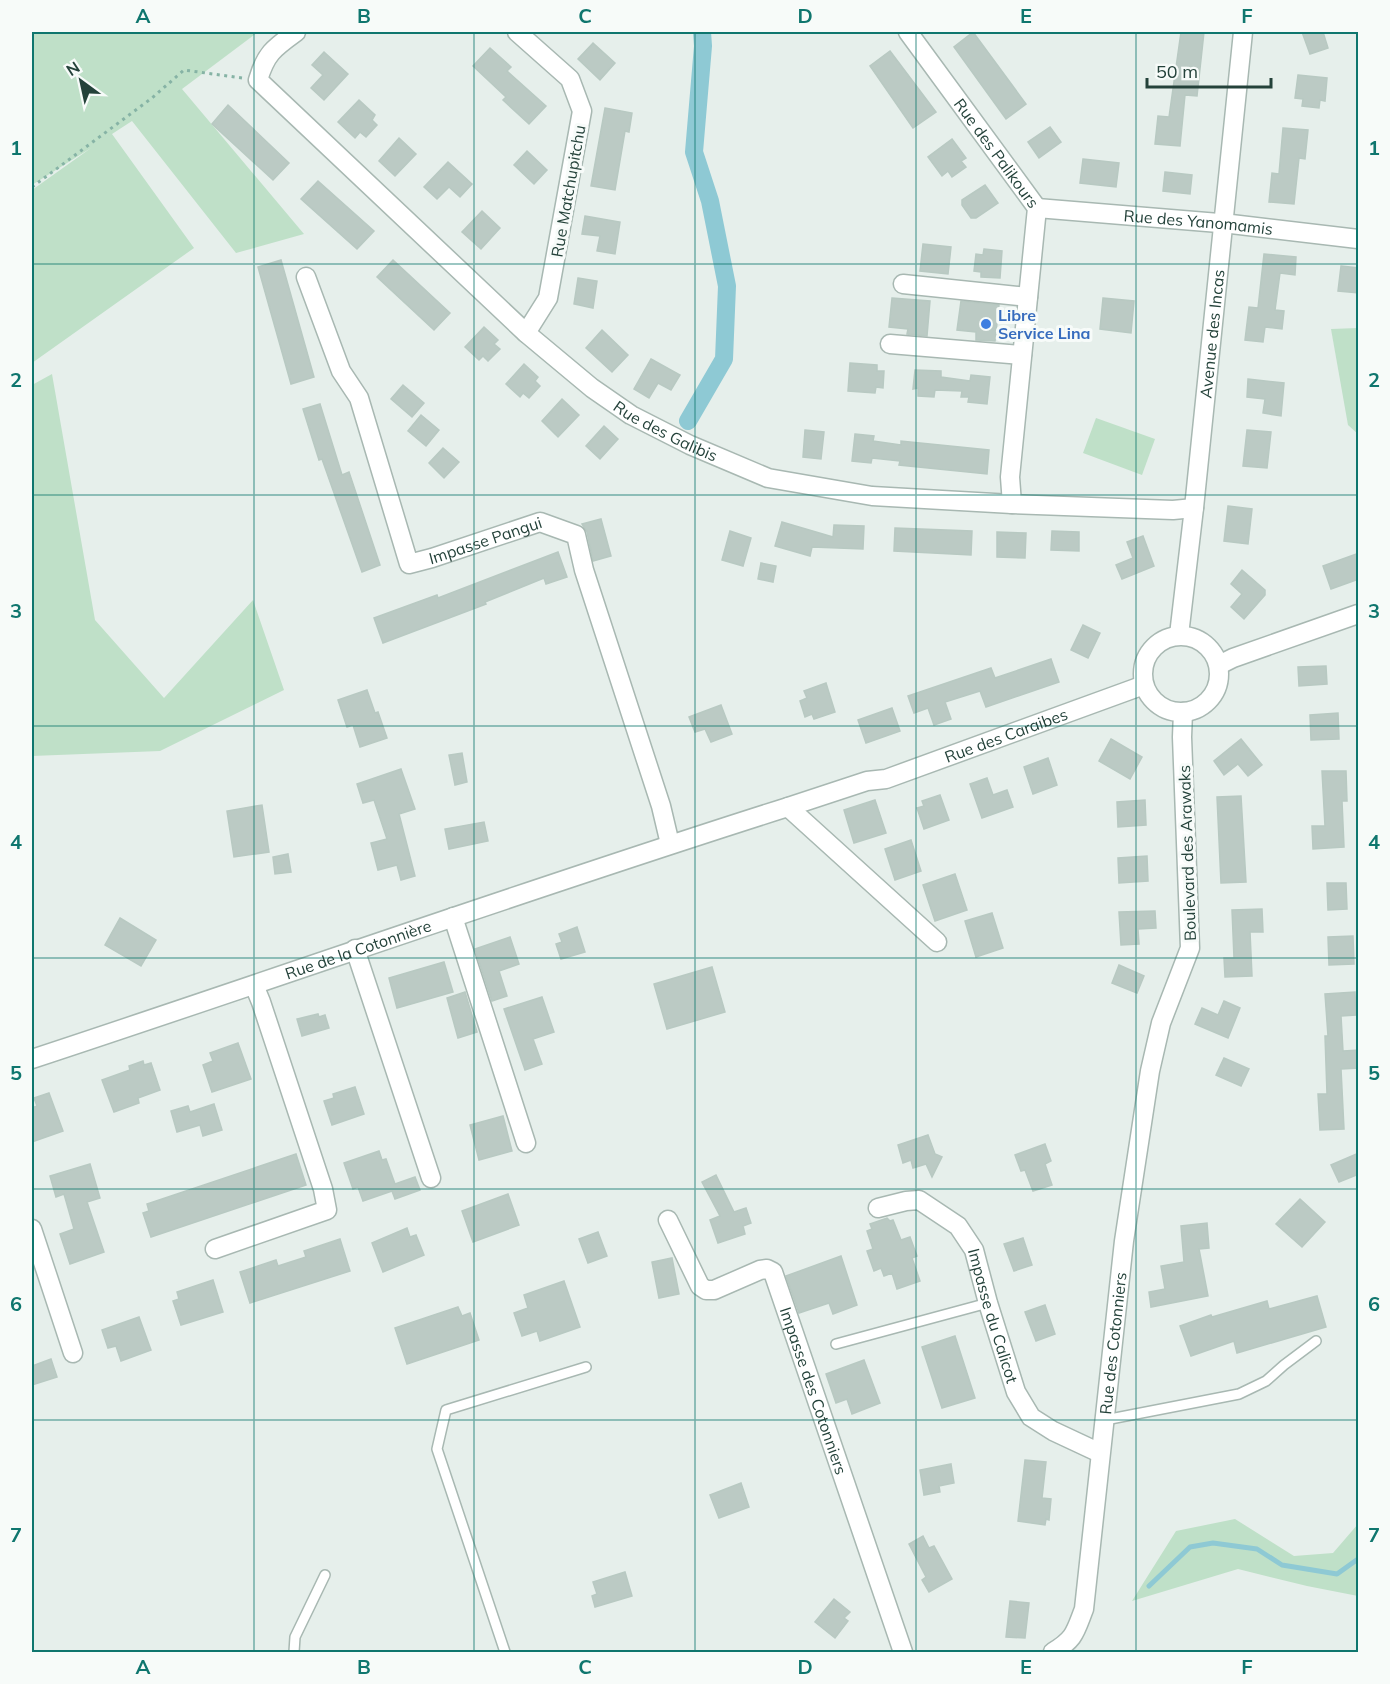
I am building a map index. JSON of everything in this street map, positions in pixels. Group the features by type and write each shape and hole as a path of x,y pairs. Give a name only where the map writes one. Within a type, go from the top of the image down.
{"street":[{"path":"258,80 263,64 272,50 296,32"},
{"name":"Rue Matchupitchu","path":"517,32 570,79 582,111 548,298 526,333"},
{"name":"Rue des Palikours","path":"908,32 1037,208 1010,477 1012,504"},
{"name":"Avenue des Incas","path":"1179,635 1243,32"},
{"name":"Rue des Galibis","path":"258,80 526,333 592,388 632,415 690,445 768,478 872,496 1012,504 1173,510 1194,508"},
{"name":"Rue des Yanomamis","path":"1037,208 1359,238"},
{"name":"Impasse Pangui","path":"306,277 341,371 359,398 409,564 540,522 576,535 584,570 661,806 677,842"},
{"path":"903,284 1028,297"},
{"path":"890,344 1022,355"},
{"path":"1219,665 1359,614"},
{"path":"1179,635 1200,640 1215,655 1219,665 1219,678 1215,691 1207,702 1196,709 1172,712 1163,708 1148,695 1144,685 1142,671 1145,658 1154,646 1165,638 1179,635"},
{"name":"Rue des Caraibes","path":"788,807 867,781 886,779 1144,685"},
{"name":"Boulevard des Arawaks","path":"1161,1023 1190,948 1183,712"},
{"path":"788,807 937,942"},
{"name":"Rue de la Cotonnière","path":"32,1059 355,949 788,807"},
{"path":"453,917 526,1143"},
{"path":"355,949 431,1178"},
{"path":"215,1249 327,1210 323,1189 254,985"},
{"name":"Rue des Cotonniers","path":"1053,1653 1068,1643 1076,1631 1084,1609 1124,1240 1150,1071 1161,1023"},
{"name":"Impasse du Calicot","path":"878,1208 919,1200 958,1226 974,1250 1016,1392 1031,1417 1053,1431 1100,1453"},
{"name":"Impasse des Cotonniers","path":"668,1220 700,1286 706,1290 714,1290 760,1270 768,1269 773,1272 903,1653"},
{"path":"32,1229 73,1353"}],"lane":[{"path":"836,1344 988,1303"},
{"path":"1105,1420 1239,1394 1266,1380 1316,1341"},
{"path":"505,1653 437,1449 446,1410 586,1367"},
{"path":"294,1653 295,1637 325,1575"}],"path":[{"path":"32,187 152,98 184,70 258,80"}],"green space":[{"path":"32,32 258,32 182,89 304,234 236,253 132,121 112,134 194,248 32,363 32,190 91,148 32,185"},
{"path":"1358,328 1358,434 1348,425 1331,329"},
{"path":"52,374 95,620 164,698 253,600 284,690 160,751 32,756 32,385"},
{"path":"1096,418 1155,439 1142,475 1083,453"},
{"path":"1235,1519 1294,1556 1333,1553 1358,1524 1358,1596 1238,1569 1132,1601 1176,1531"}],"building":[{"path":"973,32 1026,104 1006,119 954,47"},
{"path":"1181,32 1204,32 1197,96 1185,95 1180,146 1155,144 1158,116 1169,117"},
{"path":"1302,32 1323,32 1328,48 1310,54"},
{"path":"593,43 615,63 600,80 578,59"},
{"path":"490,48 511,67 507,71 546,106 529,124 503,100 506,97 473,66"},
{"path":"890,51 936,112 913,128 870,66"},
{"path":"324,52 348,74 324,100 311,88 323,75 312,65"},
{"path":"1298,75 1327,78 1325,101 1320,100 1319,108 1302,106 1303,99 1295,98"},
{"path":"359,100 375,115 372,120 377,125 366,137 360,132 355,138 338,122"},
{"path":"228,105 289,163 273,180 212,124"},
{"path":"605,108 632,113 629,132 625,131 615,190 591,186"},
{"path":"1050,127 1061,142 1039,158 1028,142"},
{"path":"1283,128 1308,130 1305,159 1299,158 1294,204 1269,202 1272,173 1279,174"},
{"path":"399,138 416,154 395,176 379,161"},
{"path":"952,139 966,158 961,161 966,167 952,177 948,171 942,176 928,157"},
{"path":"527,151 547,170 534,184 514,165"},
{"path":"1083,159 1119,163 1116,187 1080,183"},
{"path":"448,162 472,184 460,197 449,187 437,199 424,187"},
{"path":"1165,172 1192,175 1190,194 1163,191"},
{"path":"318,181 374,231 357,249 301,199"},
{"path":"985,185 998,203 976,218 971,218 962,205 962,200"},
{"path":"482,211 500,228 481,249 462,232"},
{"path":"585,216 620,222 615,254 597,251 600,236 582,234"},
{"path":"923,244 951,247 948,274 920,271"},
{"path":"984,249 1002,251 1000,278 981,277 981,272 974,271 976,254 983,255"},
{"path":"1264,254 1296,257 1295,275 1280,273 1275,310 1284,311 1282,329 1265,327 1263,342 1245,340 1249,307 1258,308"},
{"path":"281,260 314,377 291,384 258,267"},
{"path":"393,260 450,313 434,330 377,277"},
{"path":"1341,266 1359,268 1359,293 1338,291"},
{"path":"578,278 597,281 593,308 574,304"},
{"path":"892,298 930,301 927,336 907,334 908,329 889,327"},
{"path":"1103,298 1134,301 1131,333 1100,329"},
{"path":"961,301 999,305 995,341 976,340 976,332 957,330"},
{"path":"484,327 498,340 494,344 500,349 488,361 483,356 479,360 465,347"},
{"path":"602,330 628,355 612,372 586,348"},
{"path":"651,359 680,375 671,390 658,383 649,398 634,389"},
{"path":"850,363 877,365 877,371 884,371 883,388 876,387 875,393 848,391"},
{"path":"524,364 538,377 535,381 540,386 529,398 523,393 520,397 506,384"},
{"path":"915,370 941,371 941,377 970,381 971,375 990,377 987,404 968,402 969,397 961,397 962,391 935,390 934,397 918,396 918,388 913,389"},
{"path":"1248,379 1284,383 1281,416 1263,413 1265,399 1247,397"},
{"path":"403,385 424,403 412,417 391,399"},
{"path":"562,399 579,415 558,437 542,421"},
{"path":"320,404 342,475 349,472 380,565 362,572 322,459 319,460 303,409"},
{"path":"421,415 439,430 426,446 408,431"},
{"path":"604,426 618,439 600,459 586,446"},
{"path":"805,430 824,432 821,459 803,457"},
{"path":"1247,430 1271,432 1267,468 1243,466"},
{"path":"855,434 874,436 873,441 901,445 901,441 989,450 987,474 899,465 900,461 872,458 871,463 852,461"},
{"path":"443,448 459,462 444,478 429,463"},
{"path":"1228,506 1252,509 1248,544 1224,541"},
{"path":"601,519 611,556 593,561 587,532 582,524"},
{"path":"782,522 833,537 834,525 864,526 863,549 812,547 810,556 775,546"},
{"path":"895,528 972,531 971,555 894,551"},
{"path":"730,531 751,538 743,566 722,560"},
{"path":"1052,531 1079,532 1079,551 1051,550"},
{"path":"997,532 1026,533 1025,558 997,557"},
{"path":"1143,536 1154,566 1122,579 1116,565 1133,558 1127,542"},
{"path":"558,552 567,577 546,584 544,578 485,602 486,604 383,643 374,618 437,595 438,598"},
{"path":"1359,553 1359,579 1331,589 1323,566"},
{"path":"761,563 776,566 773,582 758,579"},
{"path":"1242,570 1265,590 1265,595 1244,619 1231,607 1242,594 1231,584"},
{"path":"1083,625 1100,633 1088,658 1071,650"},
{"path":"1051,659 1059,682 986,707 980,691 945,702 951,719 934,725 928,708 914,713 908,696 991,668 995,678"},
{"path":"1326,666 1327,684 1299,686 1298,667"},
{"path":"826,683 835,712 814,719 812,714 805,717 800,701 807,698 804,691"},
{"path":"367,690 387,738 360,747 353,725 347,727 338,700"},
{"path":"721,705 732,734 711,742 705,729 695,732 689,717"},
{"path":"892,708 900,731 866,743 858,720"},
{"path":"1338,713 1339,739 1311,740 1310,715"},
{"path":"1111,739 1142,757 1130,779 1099,761"},
{"path":"1241,739 1262,765 1248,776 1238,764 1224,775 1214,761"},
{"path":"462,753 467,782 455,785 449,755"},
{"path":"1048,758 1057,785 1033,794 1024,767"},
{"path":"401,769 415,809 399,814 415,876 401,880 397,865 378,870 371,843 387,839 374,800 363,803 357,784"},
{"path":"1322,771 1346,771 1347,801 1342,801 1344,847 1313,849 1312,826 1325,826"},
{"path":"987,778 993,795 1007,790 1013,807 982,818 970,784"},
{"path":"940,795 949,820 924,829 917,808 924,806 922,801"},
{"path":"1241,796 1246,882 1221,883 1217,797"},
{"path":"875,800 886,833 854,843 844,810"},
{"path":"1145,800 1146,825 1118,827 1117,802"},
{"path":"262,805 269,852 234,857 227,811"},
{"path":"484,822 488,841 449,849 445,829"},
{"path":"911,840 921,871 895,880 885,849"},
{"path":"288,854 291,872 275,874 273,857"},
{"path":"1147,856 1148,881 1119,883 1118,858"},
{"path":"955,874 967,910 935,921 923,885"},
{"path":"1327,883 1346,883 1347,909 1328,910"},
{"path":"1262,909 1263,932 1250,932 1252,976 1225,977 1224,958 1234,958 1232,910"},
{"path":"1155,911 1156,928 1138,929 1139,944 1121,945 1119,912"},
{"path":"992,913 1003,948 976,957 965,921"},
{"path":"120,918 156,940 141,966 105,945"},
{"path":"577,927 585,952 561,959 556,944 562,942 559,934"},
{"path":"1353,936 1354,964 1329,965 1328,937"},
{"path":"510,937 519,964 499,971 507,996 492,1001 475,949"},
{"path":"444,962 453,992 397,1008 389,978"},
{"path":"1119,965 1144,976 1137,993 1112,983"},
{"path":"712,967 725,1012 667,1029 654,984"},
{"path":"465,992 477,1032 458,1038 447,998"},
{"path":"1355,992 1356,1015 1341,1016 1343,1051 1359,1050 1359,1068 1341,1069 1344,1129 1320,1130 1318,1094 1327,1094 1325,1036 1328,1036 1325,994"},
{"path":"542,997 554,1032 533,1039 542,1064 525,1070 504,1009"},
{"path":"1224,1001 1240,1008 1228,1038 1195,1024 1202,1008 1218,1015"},
{"path":"318,1014 319,1017 325,1015 329,1028 302,1036 297,1019"},
{"path":"238,1043 251,1079 212,1092 203,1065 213,1061 210,1053"},
{"path":"1224,1058 1249,1069 1241,1086 1216,1075"},
{"path":"143,1061 144,1065 151,1063 160,1090 138,1098 139,1103 114,1112 102,1080 130,1070 129,1066"},
{"path":"355,1087 364,1114 332,1125 324,1101 334,1098 333,1094"},
{"path":"49,1093 63,1131 32,1142 32,1108 37,1106 34,1098"},
{"path":"214,1104 222,1130 203,1136 200,1125 177,1132 171,1111 188,1106 190,1112"},
{"path":"503,1116 512,1151 479,1160 470,1125"},
{"path":"928,1135 935,1154 942,1157 932,1177 926,1164 913,1168 911,1160 903,1163 898,1145"},
{"path":"1045,1144 1051,1161 1045,1164 1052,1185 1033,1191 1025,1170 1021,1171 1015,1155"},
{"path":"379,1151 382,1160 386,1159 395,1184 415,1177 420,1190 395,1199 392,1191 363,1201 358,1187 353,1189 344,1163"},
{"path":"1359,1153 1359,1174 1339,1182 1331,1165"},
{"path":"296,1154 306,1185 151,1237 143,1213 149,1211 147,1204"},
{"path":"90,1164 100,1198 87,1202 104,1252 70,1264 60,1234 74,1229 64,1194 56,1197 50,1176"},
{"path":"716,1175 734,1212 746,1208 751,1223 743,1226 745,1234 718,1243 710,1220 720,1216 702,1182"},
{"path":"508,1194 519,1225 473,1242 462,1211"},
{"path":"1300,1199 1325,1222 1302,1247 1276,1224"},
{"path":"887,1218 890,1221 893,1220 901,1240 910,1237 917,1256 912,1258 920,1281 897,1289 892,1273 884,1276 881,1268 874,1271 867,1251 873,1249 867,1231 872,1229 870,1224"},
{"path":"1207,1223 1209,1248 1199,1249 1208,1296 1151,1307 1149,1292 1165,1289 1161,1266 1184,1262 1181,1226"},
{"path":"407,1228 410,1237 416,1235 424,1255 383,1272 372,1243"},
{"path":"598,1232 607,1256 588,1263 579,1239"},
{"path":"1023,1238 1032,1265 1014,1271 1004,1244"},
{"path":"340,1239 350,1271 250,1303 240,1272 276,1260 278,1266 306,1257 304,1251"},
{"path":"841,1256 857,1305 833,1314 829,1303 799,1313 786,1276"},
{"path":"672,1258 679,1294 659,1298 652,1262"},
{"path":"213,1280 223,1312 181,1325 173,1301 179,1299 177,1292"},
{"path":"564,1281 580,1327 540,1341 537,1331 522,1336 514,1313 528,1308 524,1295"},
{"path":"1317,1296 1326,1327 1237,1353 1234,1341 1191,1356 1180,1326 1211,1315 1212,1317 1267,1301 1269,1309"},
{"path":"1045,1305 1055,1334 1036,1341 1025,1312"},
{"path":"458,1307 462,1316 470,1313 479,1340 407,1364 395,1328"},
{"path":"139,1317 151,1350 121,1361 116,1346 108,1348 102,1330"},
{"path":"955,1336 975,1398 942,1408 922,1347"},
{"path":"51,1359 57,1377 32,1385 32,1366"},
{"path":"864,1360 880,1403 852,1414 847,1399 836,1403 826,1374"},
{"path":"1025,1460 1046,1462 1042,1498 1051,1499 1049,1520 1046,1519 1045,1525 1018,1521"},
{"path":"951,1464 954,1483 939,1486 940,1492 924,1495 920,1470"},
{"path":"741,1483 749,1507 719,1518 710,1495"},
{"path":"923,1536 929,1548 934,1546 952,1579 929,1592 922,1580 926,1577 909,1544"},
{"path":"625,1572 632,1596 595,1607 592,1596 597,1594 593,1582"},
{"path":"834,1599 850,1612 844,1618 848,1621 835,1638 815,1622"},
{"path":"1010,1601 1029,1603 1025,1638 1006,1637"}],"waterway":[{"path":"688,421 724,359 727,286 710,201 694,152 703,46 702,32"},
{"path":"1149,1586 1190,1547 1213,1543 1257,1549 1282,1565 1337,1574 1358,1559"}],"place":[{"name":"Libre Service Lina","path":"986,324"}]}
